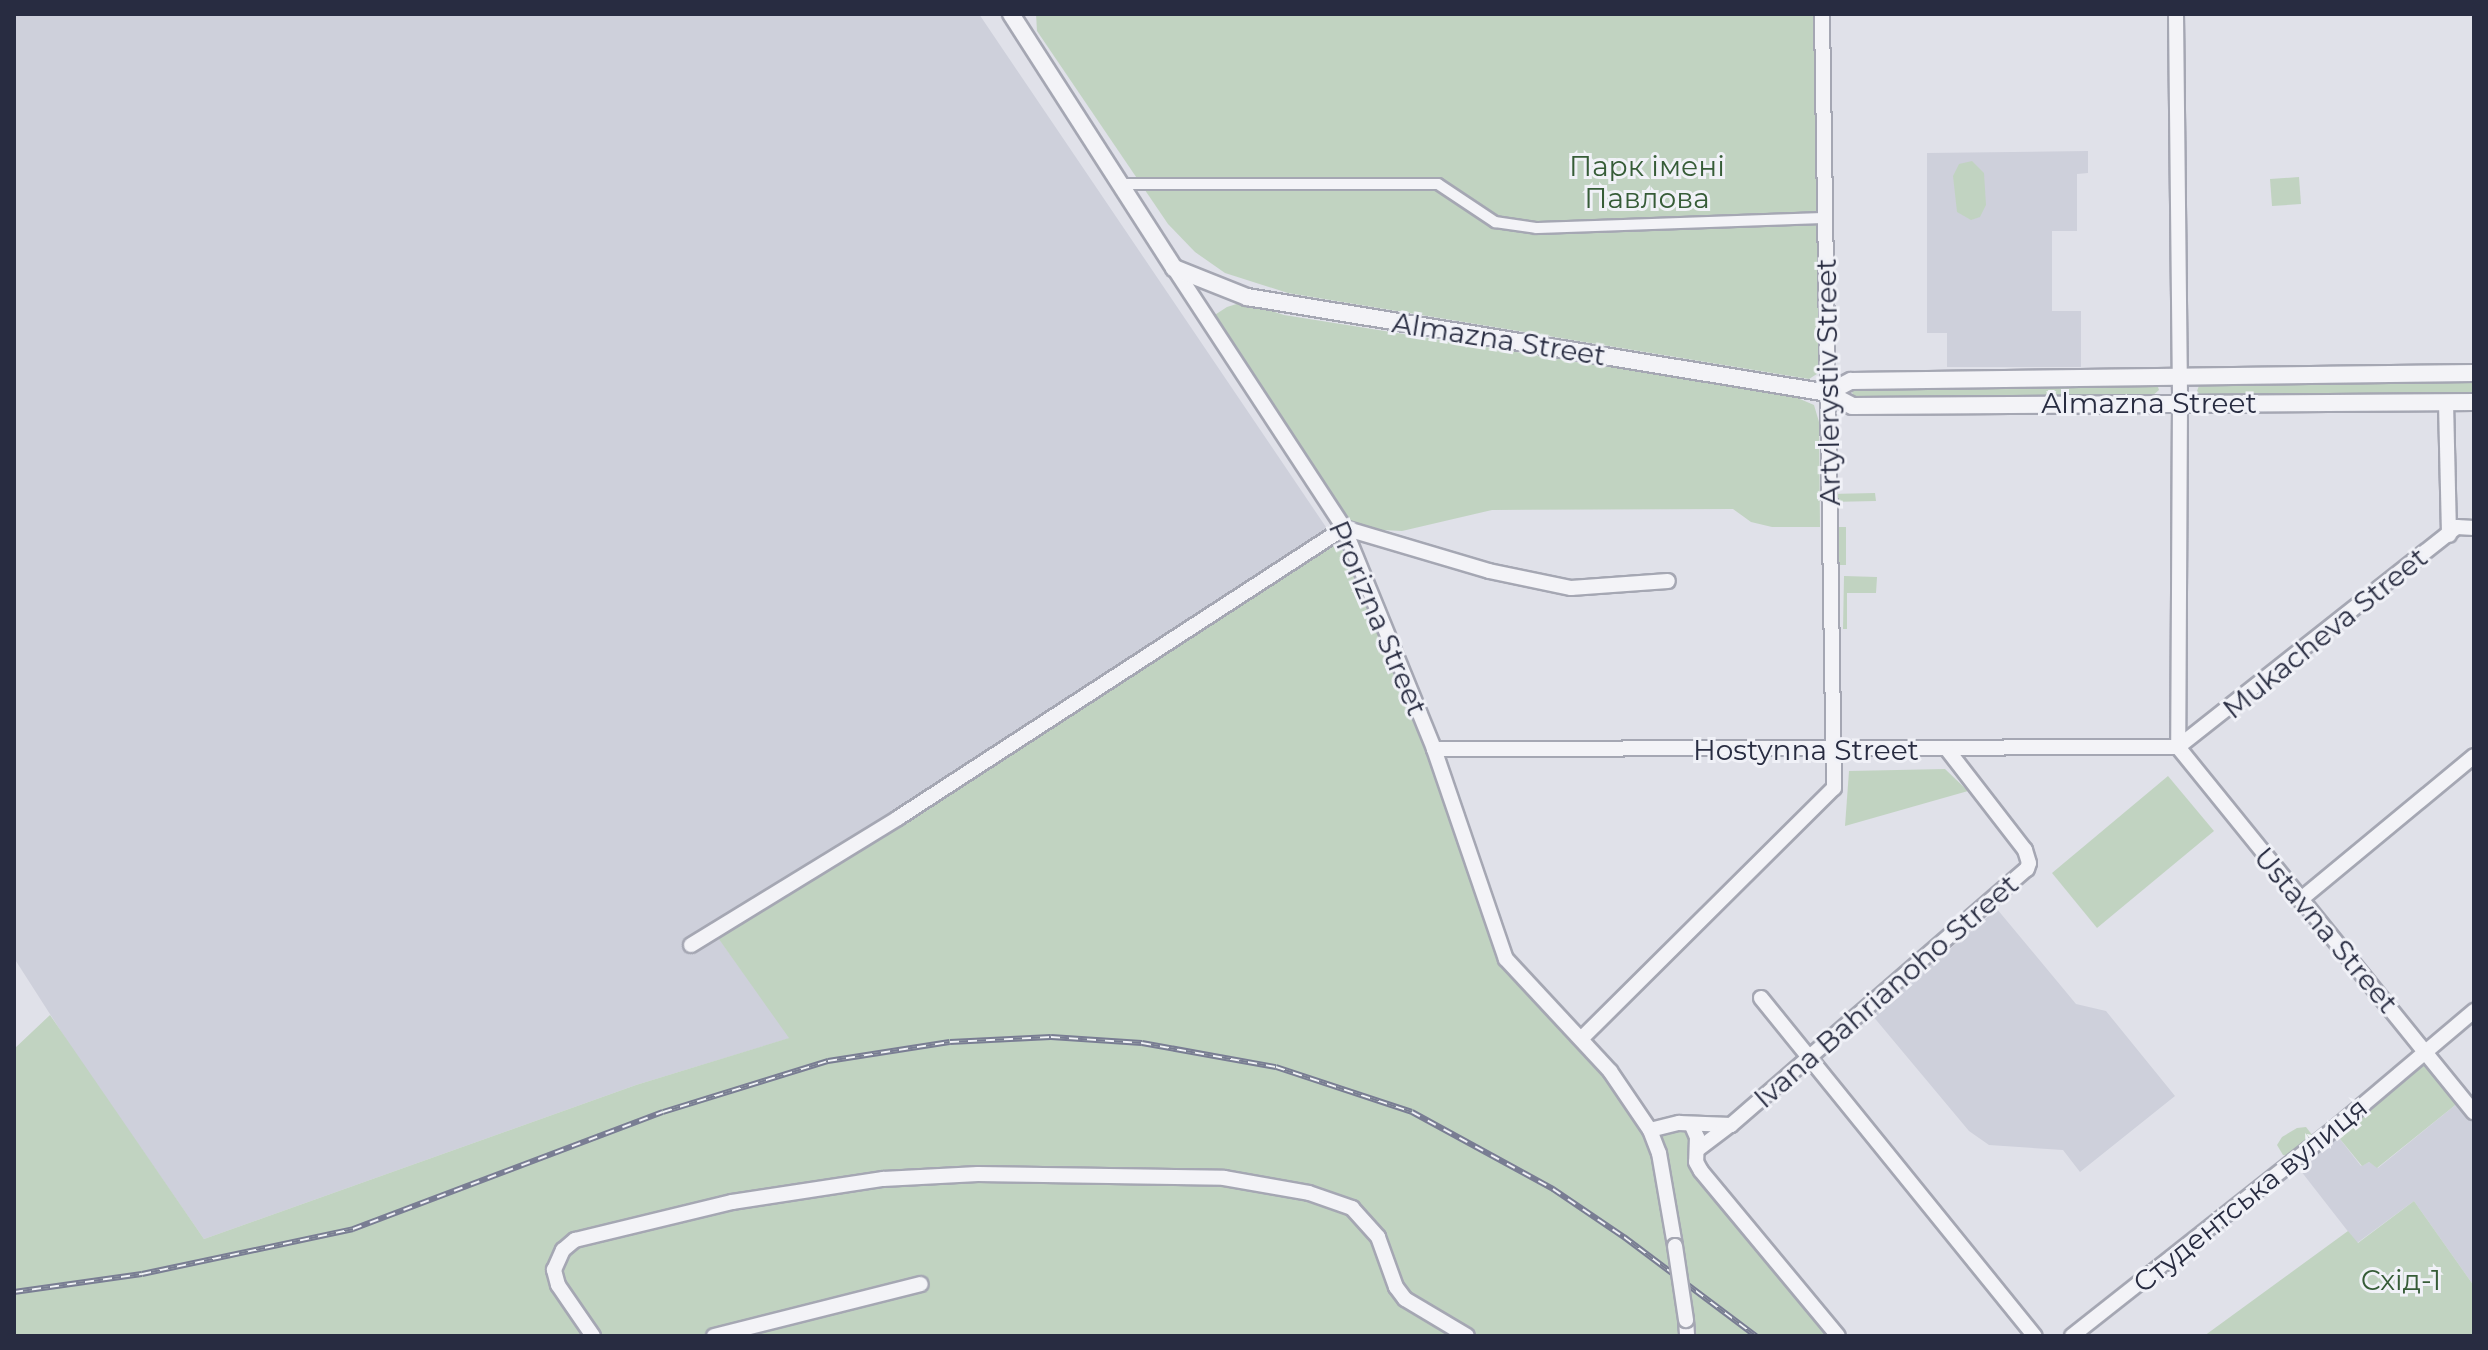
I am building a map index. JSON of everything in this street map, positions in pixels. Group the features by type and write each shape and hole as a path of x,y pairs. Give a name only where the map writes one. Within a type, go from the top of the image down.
{"street":[{"name":"Prorizna Street","path":"1011,14 1344,528 1434,749 1506,959 1582,1038 1617,1080 1650,1130 1659,1153 1687,1336"},
{"name":"Artylerystiv Street","path":"1582,1038 1834,788 1822,14"},
{"path":"2176,14 2180,376 2178,747"},
{"path":"1120,184 1438,184 1495,222 1536,228 1825,218"},
{"name":"Almazna Street","path":"1174,268 1233,293 1286,305 1828,393 1852,406 2474,402"},
{"name":"Almazna Street","path":"1828,393 1851,381 2474,373"},
{"path":"2446,402 2449,535"},
{"name":"Mukacheva Street","path":"2178,747 2457,527 2474,528"},
{"path":"691,945 911,810 1344,528 1489,571 1571,588 1668,581"},
{"name":"Hostynna Street","path":"1434,749 2178,747"},
{"name":"Ustavna Street","path":"2178,747 2474,1112"},
{"name":"Ivana Bahrianoho Street","path":"1650,1130 1679,1123 1692,1126 1731,1125 2027,869 2029,863 2025,850 1947,749"},
{"path":"2300,900 2474,756"},
{"path":"1761,998 2035,1336"},
{"name":"Студентська вулиця","path":"2072,1336 2339,1125 2474,1011"},
{"path":"1697,1150 1731,1125"},
{"path":"1692,1126 1696,1162 1701,1171 1838,1336"},
{"path":"593,1336 558,1285 554,1270 563,1250 575,1240 732,1202 883,1179 978,1174 1224,1178 1309,1193 1352,1208 1361,1215 1378,1237 1396,1287 1405,1299 1467,1336"},
{"path":"714,1336 921,1284"}],"shaded area":[{"path":"14,14 979,14 1332,536 712,929 790,1038 636,1085 204,1239 73,1050 14,958"},
{"path":"2088,151 2088,173 2077,174 2077,231 2052,231 2052,311 2081,311 2081,367 1947,367 1947,333 1927,333 1927,153"},
{"path":"1997,909 2076,1004 2106,1011 2175,1096 2080,1172 2063,1150 1989,1145 1969,1131 1872,1015"},
{"path":"2459,1102 2474,1121 2474,1286 2414,1201 2357,1243 2297,1166 2336,1134 2361,1166 2369,1162 2378,1168"}],"green space":[{"name":"Парк імені Павлова","path":"1036,14 1815,14 1820,372 1809,379 1288,293 1225,273 1195,252 1168,224 1037,31"},
{"path":"1972,161 1984,173 1986,205 1980,217 1971,220 1957,212 1953,176 1959,164"},
{"path":"2299,177 2301,204 2272,206 2270,179"},
{"path":"1243,302 1284,315 1793,396 1814,405 1819,422 1820,527 1772,527 1751,522 1733,509 1492,510 1402,531 1345,528 1506,959 1582,1038 1650,1130 1692,1126 1696,1162 1838,1336 1696,1336 1694,1320 1676,1309 1680,1336 14,1336 14,1049 50,1015 204,1239 636,1085 789,1038 711,928 1344,528 1207,320 1227,307"},
{"path":"2474,380 2474,394 2201,396 2197,391 2200,383"},
{"path":"2157,384 2159,390 2152,396 1854,398 1852,392 1854,389"},
{"path":"1875,493 1876,501 1830,502 1830,494"},
{"path":"1836,527 1846,527 1846,565 1837,565"},
{"path":"1844,576 1877,577 1876,593 1847,593 1847,629 1843,629"},
{"path":"1945,769 1968,791 1845,826 1849,771"},
{"path":"2168,776 2214,831 2097,928 2052,873"},
{"path":"2424,1060 2459,1102 2377,1168 2369,1162 2362,1166 2336,1134"},
{"path":"2306,1127 2313,1136 2289,1156 2283,1155 2277,1145 2282,1137 2297,1128"},
{"name":"Схід-1","path":"2414,1201 2474,1286 2474,1336 2204,1336 2348,1231 2358,1243"}],"railway":[{"path":"14,1292 142,1274 353,1229 663,1112 828,1061 950,1042 1051,1037 1142,1043 1276,1067 1412,1112 1553,1189 1624,1237 1756,1336"}]}
